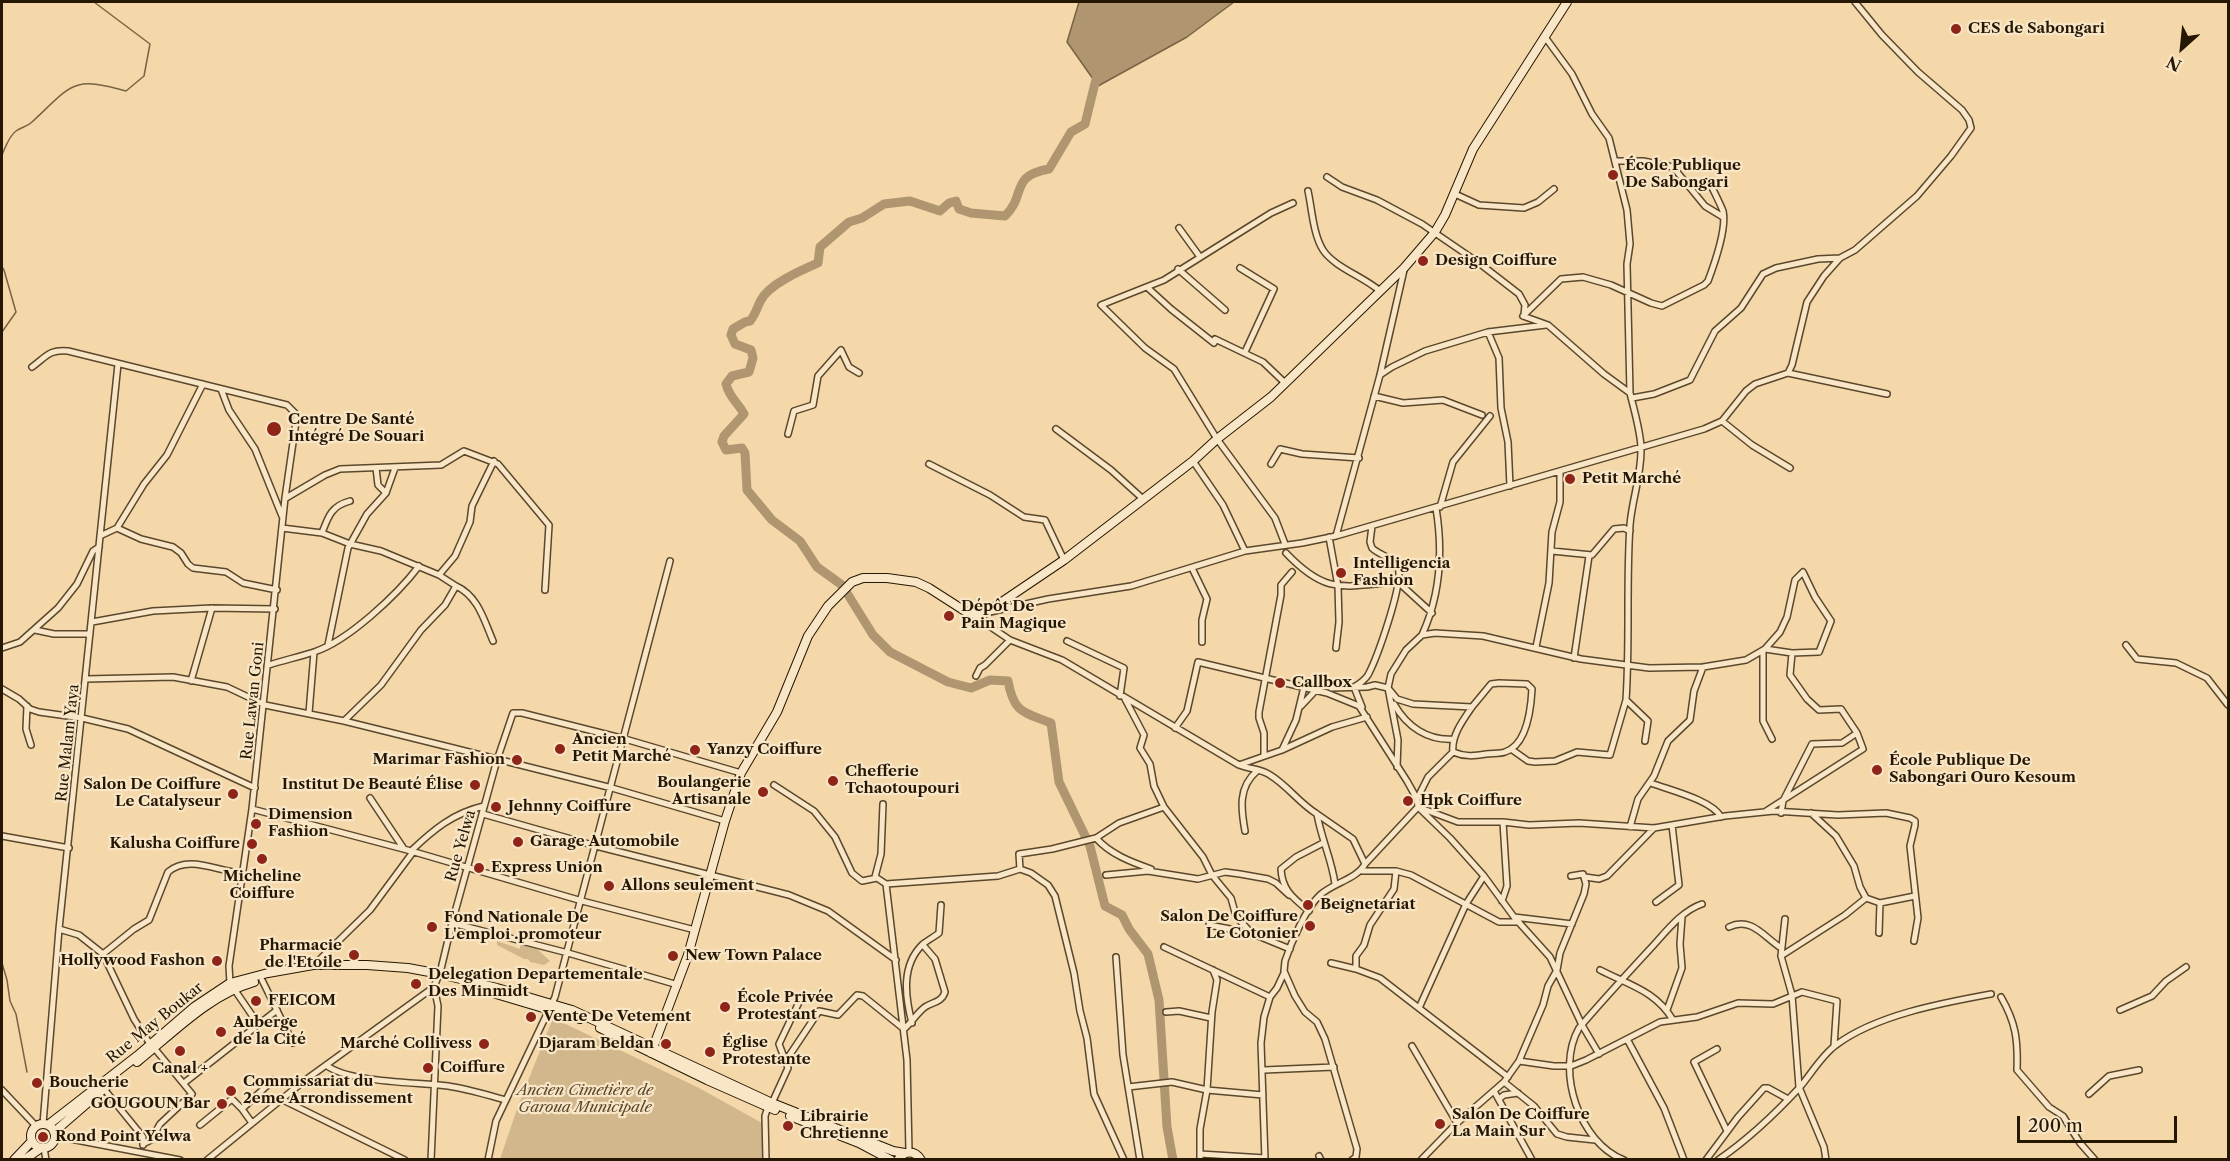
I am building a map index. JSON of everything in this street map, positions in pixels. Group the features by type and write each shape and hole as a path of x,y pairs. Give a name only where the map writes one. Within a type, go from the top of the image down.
{"main road":[{"path":"652,1050 678,985 725,820 741,773 777,712 808,636 828,606 852,582 872,577 902,579 929,588 972,614 988,612 1064,560 1193,461 1217,438 1271,397 1404,268 1435,232 1455,194 1468,158 1567,2"},
{"name":"Rue May Boukar","path":"47,1129 104,1089 194,1007 232,986 268,973 314,965 408,968 437,980"},
{"name":"Rue May Boukar","path":"232,986 327,969 388,971 551,1007 592,1018 652,1050 770,1105 859,1143 891,1160"},
{"name":"Rue May Boukar","path":"47,1129 152,1046"},
{"name":"Rue May Boukar","path":"770,1105 904,1155 918,1155 921,1160"},
{"path":"24,1160 39,1152 52,1144 47,1129 31,1133 32,1141 39,1152"},
{"path":"14,1160 32,1141"}],"street":[{"path":"1788,373 1807,302 1824,276 1840,258 1855,250 1917,196 1971,128 1970,120 1962,110 1918,72 1882,35 1855,2"},
{"path":"1511,749 1528,761 1535,762 1555,761 1577,752 1610,755 1626,700 1629,665 1627,623 1630,531 1640,473 1641,447 1631,396 1627,264 1630,244 1628,210 1609,138 1592,114 1572,74 1545,37"},
{"path":"1615,161 1643,161 1673,167 1705,206 1723,217"},
{"path":"1327,177 1342,187 1377,200 1435,232 1519,294 1526,305 1523,316"},
{"path":"1523,316 1561,279 1583,277 1611,285 1662,306 1704,285 1710,276 1719,249 1723,217 1718,196 1709,182"},
{"path":"1455,194 1479,205 1524,208 1538,202 1554,189"},
{"path":"1308,191 1323,250 1338,264 1380,291"},
{"path":"1285,544 1275,518 1217,438 1172,366 1145,348 1101,305 1148,288 1293,202"},
{"path":"1179,228 1200,257"},
{"path":"1523,316 1548,325 1631,396 1654,394 1690,380 1715,332 1741,308 1763,274 1776,268 1808,261 1840,258"},
{"path":"1240,268 1274,289 1245,352"},
{"path":"1336,536 1359,458 1404,268"},
{"path":"1178,269 1225,310"},
{"path":"1148,288 1171,309 1214,341 1245,352 1263,362 1285,383"},
{"path":"1380,375 1425,351 1488,332 1548,325"},
{"path":"1488,332 1499,358 1501,408 1508,442 1510,486"},
{"path":"32,367 47,354 57,350 221,389 230,410 255,449 283,519"},
{"path":"788,434 794,411 813,405 818,376 841,350 849,367 859,373"},
{"name":"Rue Malam Yaya","path":"47,1129 59,929 118,364"},
{"path":"988,612 1048,599 1131,586 1245,551 1336,536 1704,429 1722,421 1746,391 1755,384 1788,373 1887,394"},
{"path":"100,536 117,528 144,484 172,447 203,384"},
{"name":"Rue Lawan Goni","path":"221,389 287,405 297,415 285,498 255,788 229,966 232,986"},
{"path":"1374,396 1403,403 1443,400 1482,415"},
{"path":"1422,636 1432,613 1440,556 1438,507 1453,462 1490,416"},
{"path":"1722,421 1752,445 1790,468"},
{"path":"1056,429 1112,470 1143,499"},
{"path":"1270,464 1281,449 1302,454 1359,458"},
{"path":"285,498 325,474 340,469 441,465 464,451 494,461 549,525 545,590"},
{"path":"439,575 455,556 471,519 472,506 494,461"},
{"path":"1193,461 1223,505 1245,551"},
{"path":"929,464 990,495 1024,517 1044,520 1064,560"},
{"path":"376,468 378,485 386,493"},
{"path":"328,645 345,558 350,544 367,514 386,493 395,468"},
{"path":"1536,647 1549,583 1552,532 1560,502 1560,471"},
{"path":"322,533 330,512 344,502 350,501"},
{"path":"1354,687 1367,677 1383,639 1398,582 1399,570 1396,564 1372,548 1372,526"},
{"path":"117,528 141,539 174,547 194,568 226,572 238,581 277,590"},
{"path":"282,528 322,533 350,544 381,551 439,575 468,592 474,599 493,641"},
{"path":"1552,551 1589,556 1614,529 1624,528 1630,531"},
{"path":"1329,537 1338,586 1339,622 1336,648"},
{"path":"2,648 20,642 69,595 93,551 99,547"},
{"path":"1286,553 1308,574 1338,586 1398,582 1432,613"},
{"path":"1574,658 1589,556"},
{"path":"488,1160 494,1129 551,1007 568,953 670,561"},
{"path":"269,665 314,652 351,633 419,566"},
{"path":"1192,568 1207,599 1202,620 1202,642"},
{"path":"1264,756 1264,733 1259,718 1265,678 1281,585 1292,572"},
{"path":"1397,767 1398,740 1388,688 1391,674 1401,655 1410,644 1422,636 1434,633 1483,636 1574,658 1659,668 1703,667 1746,660 1764,650 1783,627 1796,578 1803,572 1815,597 1831,621 1819,652 1792,653 1764,650"},
{"path":"344,721 381,685 421,630 445,605 456,586"},
{"path":"92,622 153,611 212,608 275,609"},
{"path":"191,681 212,608"},
{"path":"972,614 1010,640 1062,660 1239,765 1270,774 1305,806 1353,839 1365,864"},
{"path":"35,630 54,634 90,634"},
{"path":"976,676 982,666 1010,640"},
{"path":"1067,641 1124,668 1123,698 1144,735 1140,748 1150,764 1154,786 1164,807 1203,857 1212,875 1231,898 1236,916 1251,933"},
{"path":"2126,645 2137,659 2176,663 2207,678 2229,705"},
{"path":"1764,650 1763,721 1772,739"},
{"path":"309,713 314,652"},
{"path":"1764,812 1863,747 1857,733 1841,709 1820,710 1807,699 1790,675 1792,653"},
{"path":"1175,728 1187,711 1198,662 1316,690 1352,702 1363,710"},
{"path":"1630,826 1638,799 1651,783 1668,741 1690,720 1695,691 1703,667"},
{"path":"86,679 173,677 227,687 265,705 344,721 612,788 725,820"},
{"path":"1508,683 1531,686 1527,725 1511,749 1505,753 1473,756 1462,756 1453,752 1454,739 1472,707 1491,684 1508,683"},
{"path":"1331,688 1375,685 1388,688 1397,699 1413,704 1472,707"},
{"path":"1282,750 1300,707 1304,687"},
{"path":"1354,687 1363,710 1417,800 1418,807 1450,837 1550,957 1582,1025 1599,1054"},
{"path":"2,689 39,712 82,718 128,729 255,788"},
{"path":"1300,707 1316,690"},
{"path":"1391,700 1404,719 1419,731 1436,738 1454,739"},
{"path":"1626,700 1648,721 1645,741"},
{"path":"27,706 26,729 31,746"},
{"name":"Rue Yelwa","path":"437,980 497,760 513,713 518,712 625,739"},
{"path":"1239,765 1282,750 1332,727 1367,717"},
{"path":"1781,813 1783,801 1812,744 1842,743 1857,733"},
{"path":"625,739 741,773"},
{"path":"1417,800 1428,777 1453,752"},
{"path":"1245,831 1242,799 1247,781 1257,771"},
{"path":"1651,783 1714,808 1721,817"},
{"path":"774,785 808,805 821,818 834,837 854,876 862,881 875,878 886,884 998,876 1020,869 1031,873 1048,885 1055,896 1074,973 1087,1038 1094,1094 1124,1160"},
{"path":"370,798 404,849"},
{"path":"875,878 881,854 883,804"},
{"path":"314,965 370,910 412,851 442,824 468,810 484,806"},
{"path":"1020,869 1019,854 1096,838 1119,824 1164,807"},
{"path":"1418,807 1458,822 1503,822 1528,825 1579,824 1654,828 1764,812 1838,815 1886,813 1912,819 1915,828 1910,849 1918,922 1914,941"},
{"path":"1362,871 1365,864 1418,807"},
{"path":"252,809 695,930"},
{"path":"483,813 596,846 789,895 828,911 896,960"},
{"path":"1811,813 1836,836 1854,866 1866,898 1880,903 1915,896"},
{"path":"1317,814 1323,843 1333,867 1335,884"},
{"path":"1502,901 1507,886 1503,822"},
{"path":"1656,902 1679,885 1672,825"},
{"path":"1570,876 1583,874 1585,878 1599,879 1606,876 1654,828"},
{"path":"2,836 69,849"},
{"path":"1096,838 1104,847 1132,863 1174,876"},
{"path":"1289,895 1283,883 1281,871 1283,866 1323,843"},
{"path":"103,954 149,920 165,879 172,869 190,864 242,873"},
{"path":"1106,875 1148,871 1198,879 1225,872 1261,877 1276,883 1309,910"},
{"path":"1213,970 1216,980 1211,1018 1207,1090 1200,1130 1200,1156 1265,1159 1264,1070 1261,1043 1264,1017 1270,997 1284,976 1285,961 1290,949 1309,910 1319,896 1335,884 1362,871 1396,871 1417,877 1499,922 1517,920 1572,924"},
{"path":"1356,969 1356,956 1364,945 1370,925 1394,889 1396,871"},
{"path":"1419,1008 1466,904 1484,876"},
{"path":"1421,1160 1457,1123 1506,1080 1519,1061 1557,970 1560,953 1584,894 1585,878"},
{"path":"886,884 907,1060 904,1155"},
{"path":"1781,956 1845,915 1866,898"},
{"path":"1879,933 1880,903"},
{"path":"1624,1160 1612,1154 1595,1140 1579,1112 1569,1077 1575,1037 1582,1025 1620,980 1682,917 1695,906 1702,904"},
{"path":"912,1023 906,988 907,972 910,962 923,945 939,933 941,905"},
{"path":"1667,1010 1682,968 1680,944 1682,917"},
{"path":"1785,919 1781,956 1792,995 1799,1087 1824,1147 1826,1160"},
{"path":"452,923 678,985"},
{"path":"1729,927 1739,923 1749,924 1781,948"},
{"path":"1209,925 1251,933 1290,949"},
{"path":"59,929 79,935 103,954 134,1019 152,1046 192,1094 160,1124 151,1140 143,1144"},
{"path":"903,1029 912,1023 925,1008 941,999 945,993 935,959 923,945"},
{"path":"1164,947 1270,997"},
{"path":"1116,957 1123,1055 1140,1160"},
{"path":"1331,963 1380,978 1506,1080 1534,1106 1557,1134 1595,1140"},
{"path":"2120,1010 2152,996 2166,981 2186,967"},
{"path":"1600,970 1646,992 1662,1003 1673,1020"},
{"path":"1284,971 1305,1012 1317,1022 1334,1067 1357,1149 1356,1157 1352,1160"},
{"path":"262,980 293,1043"},
{"path":"207,1160 281,1099 437,980"},
{"path":"431,1160 438,1006 437,980"},
{"path":"232,986 258,1024"},
{"path":"1519,1061 1570,1066 1660,1023 1697,1017 1738,1003 1773,1004 1802,992 1837,1001 1834,1046"},
{"path":"1718,1160 1748,1140 1799,1087 1834,1046 1864,1028 1938,1003 1991,994"},
{"path":"785,1062 819,1011 838,1015 857,995 863,996 903,1029"},
{"path":"2001,996 2012,1016 2018,1040 2017,1070 2049,1107 2063,1116 2080,1143 2095,1160"},
{"path":"766,1160 765,1116 788,1067 780,1050 780,1039 801,998"},
{"path":"184,1083 277,1010"},
{"path":"1166,1012 1179,1011 1211,1018"},
{"path":"1627,1039 1664,1108 1684,1160"},
{"path":"1412,1046 1457,1123"},
{"path":"1717,1049 1694,1062 1727,1131"},
{"path":"326,1065 337,1072 375,1080 465,1089 506,1100"},
{"path":"1264,1070 1334,1067"},
{"path":"2089,1094 2109,1076 2139,1070"},
{"path":"242,1108 273,1080"},
{"path":"1128,1087 1172,1082 1207,1090 1263,1095"},
{"path":"1706,1160 1727,1131 1764,1088 1788,1099"},
{"path":"104,1089 143,1137 141,1152"},
{"path":"2,1090 47,1129 180,1160"},
{"path":"1494,1092 1532,1160"},
{"path":"1499,1099 1504,1095 1518,1093"},
{"path":"200,1125 232,1099 242,1108 252,1123"},
{"path":"281,1099 405,1160"},
{"path":"39,1152 46,1160"}],"green space":[{"path":"497,941 520,949 520,945 535,947 550,961 544,965 530,962 497,945"},
{"name":"Ancien Cimetière de Garoua Municipale","path":"553,1018 699,1088 762,1123 763,1159 500,1159"}],"shaded area":[{"path":"1079,2 1234,2 1187,37 1098,86 1067,42"}],"waterway":[{"path":"2,155 14,133 30,124 64,92 82,84 108,86 126,91 144,76 150,44 94,2"},
{"path":"1098,71 1085,124 1071,132 1049,169 1028,176 1023,181 1016,201 1005,216 971,213 959,209 956,201 949,203 940,211 910,201 884,204 862,218 849,222 820,247 818,263 771,288 761,300 750,321 733,329 731,335 735,344 751,350 753,358 749,372 732,376 726,384 731,396 744,414 724,436 722,442 726,450 742,448 745,453 747,490 772,520 800,541 817,567 842,585 873,635 890,652 948,682 971,688 990,680 1008,681 1010,692 1017,706 1027,714 1051,723 1059,782 1090,846 1105,906 1122,915 1129,929 1148,954 1159,1000 1167,1127 1173,1160"},
{"path":"2,267 16,312 2,332"},
{"path":"2,963 10,1001 16,1014 27,1072"}],"place":[{"name":"CES de Sabongari","path":"1956,29"},
{"name":"École Publique De Sabongari","path":"1613,175"},
{"name":"Design Coiffure","path":"1423,261"},
{"name":"Centre De Santé Intégré De Souari","path":"274,429"},
{"name":"Petit Marché","path":"1570,479"},
{"name":"Intelligencia Fashion","path":"1341,573"},
{"name":"Dépôt De Pain Magique","path":"949,616"},
{"name":"Callbox","path":"1280,683"},
{"name":"Ancien Petit Marché","path":"560,749"},
{"name":"Yanzy Coiffure","path":"695,750"},
{"name":"Marimar Fashion","path":"517,760"},
{"name":"École Publique De Sabongari Ouro Kesoum","path":"1877,770"},
{"name":"Chefferie Tchaotoupouri","path":"833,781"},
{"name":"Institut De Beauté Élise","path":"475,785"},
{"name":"Boulangerie Artisanale","path":"763,792"},
{"name":"Salon De Coiffure Le Catalyseur","path":"233,794"},
{"name":"Hpk Coiffure","path":"1408,801"},
{"name":"Jehnny Coiffure","path":"496,807"},
{"name":"Dimension Fashion","path":"256,824"},
{"name":"Garage Automobile","path":"518,842"},
{"name":"Kalusha Coiffure","path":"252,844"},
{"name":"Micheline Coiffure","path":"262,859"},
{"name":"Express Union","path":"479,868"},
{"name":"Allons seulement","path":"609,886"},
{"name":"Beignetariat","path":"1308,905"},
{"name":"Salon De Coiffure Le Cotonier","path":"1310,926"},
{"name":"Fond Nationale De L'emploi .promoteur","path":"432,927"},
{"name":"Pharmacie de l'Etoile","path":"354,955"},
{"name":"New Town Palace","path":"673,956"},
{"name":"Hollywood Fashon","path":"217,961"},
{"name":"Delegation Departementale Des Minmidt","path":"416,984"},
{"name":"FEICOM","path":"256,1001"},
{"name":"École Privée Protestant","path":"725,1007"},
{"name":"Vente De Vetement","path":"531,1017"},
{"name":"Auberge de la Cité","path":"221,1032"},
{"name":"Marché Collivess","path":"484,1044"},
{"name":"Djaram Beldan","path":"666,1044"},
{"name":"Canal +","path":"180,1051"},
{"name":"Église Protestante","path":"710,1052"},
{"name":"Coiffure","path":"428,1068"},
{"name":"Boucherie","path":"37,1083"},
{"name":"Commissariat du 2eme Arrondissement","path":"231,1091"},
{"name":"GOUGOUN Bar","path":"222,1104"},
{"name":"Salon De Coiffure La Main Sur","path":"1440,1124"},
{"name":"Librairie Chretienne","path":"788,1126"},
{"name":"Rond Point Yelwa","path":"43,1137"}]}
